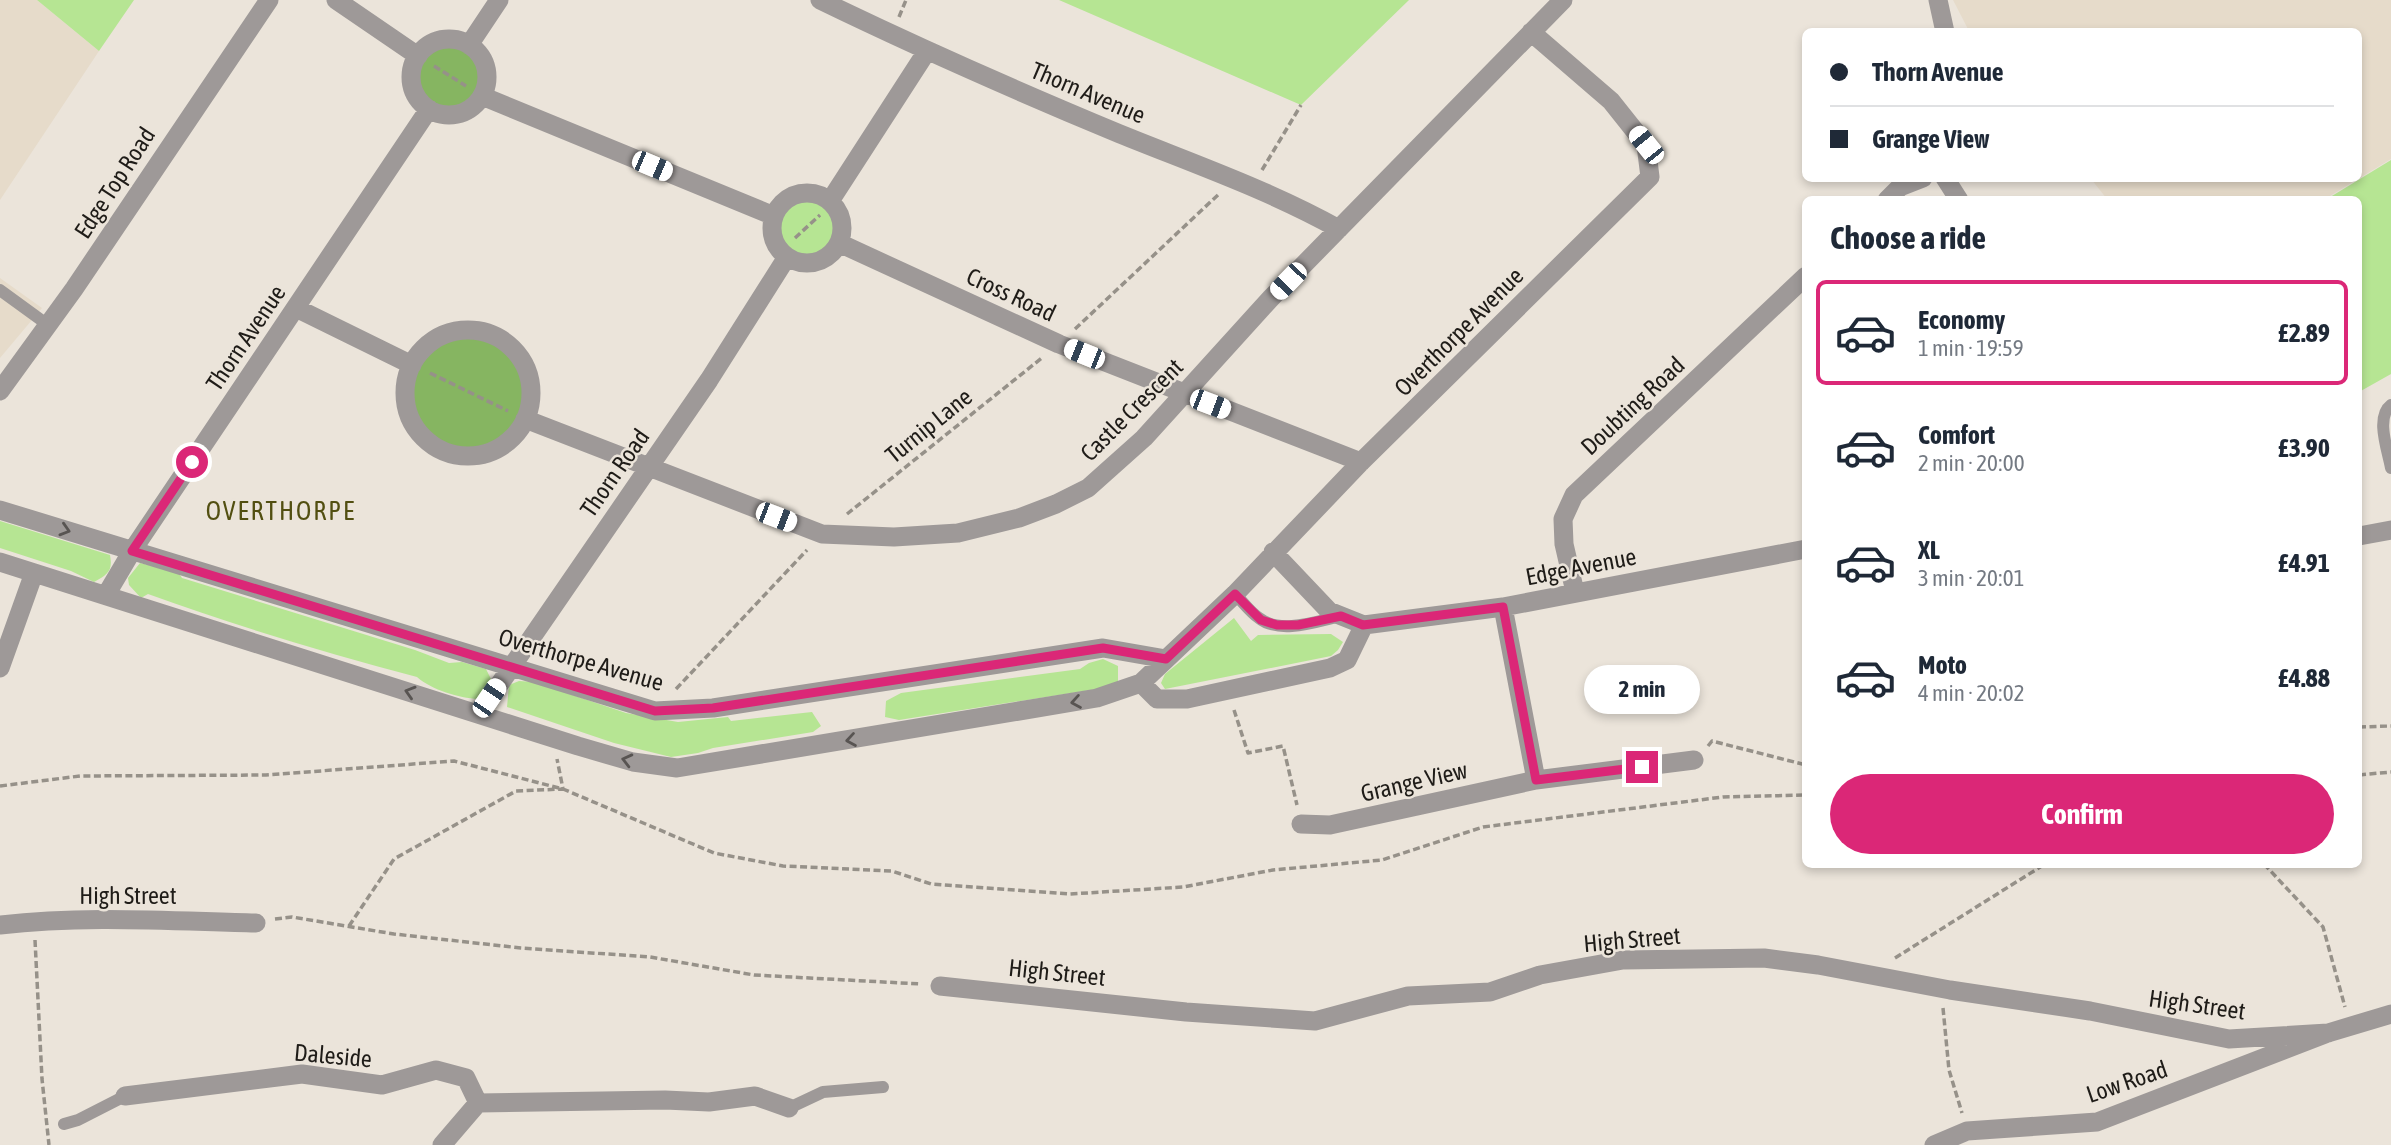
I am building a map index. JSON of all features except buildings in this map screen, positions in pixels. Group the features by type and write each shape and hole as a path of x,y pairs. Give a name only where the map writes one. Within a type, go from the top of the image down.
{"street":[{"name":"Edge Top Road","path":"0,391 48,325 269,0"},
{"path":"336,0 418,56"},
{"path":"469,45 499,0"},
{"name":"Thorn Avenue","path":"820,0 927,51 1295,204 1339,229"},
{"name":"Castle Crescent","path":"525,419 822,534 894,537 958,533 1019,518 1056,504 1088,488 1144,438 1271,298 1563,0"},
{"path":"1938,0 1944,28"},
{"name":"Overthorpe Avenue","path":"0,562 552,738 633,762 677,768 1097,698 1141,683 1235,594 1361,462 1650,177 1646,145 1611,101 1531,32"},
{"path":"456,39 469,45 482,56 486,68 487,80 482,96 470,109 461,113 442,114 429,109 416,97 412,86 411,75 418,56 427,45 436,41 456,39"},
{"path":"831,202 927,51"},
{"path":"482,96 774,216"},
{"name":"Thorn Avenue","path":"106,595 132,551 429,109"},
{"path":"1891,196 1900,187 1913,182"},
{"path":"810,193 831,202 841,220 839,243 825,258 816,262 796,262 783,254 772,232 774,216 782,204 800,194 810,193"},
{"name":"Cross Road","path":"839,243 1059,344 1361,462"},
{"name":"Thorn Road","path":"479,714 709,380 783,254"},
{"name":"Doubting Road","path":"1575,592 1564,544 1563,519 1574,495 1802,285"},
{"path":"296,308 412,365"},
{"path":"471,331 499,339 517,353 527,370 531,395 525,419 506,443 488,453 467,456 440,450 420,434 409,415 405,396 412,365 419,354 442,336 471,331"},
{"name":"Overthorpe Avenue","path":"0,510 655,711 713,708 1103,648 1166,659"},
{"path":"2362,535 2391,530"},
{"name":"Edge Avenue","path":"1273,552 1329,611 1363,625 1503,607 1802,550"},
{"path":"0,668 34,573"},
{"path":"1503,607 1536,780"},
{"path":"1141,683 1157,699 1187,699 1330,668 1347,660 1363,625"},
{"name":"Grange View","path":"1301,824 1330,825 1536,780 1694,760"},
{"name":"High Street","path":"0,925 36,921 256,923"},
{"name":"High Street","path":"940,986 1186,1012 1315,1021 1408,996 1490,992 1540,975 1623,960 1764,958 2090,1011 2229,1040 2328,1033"},
{"path":"2328,1033 2391,1014"},
{"name":"Low Road","path":"1934,1145 1967,1130 2097,1122 2328,1033"},
{"name":"Daleside","path":"124,1096 302,1074 382,1085 436,1070 466,1078 478,1103"},
{"path":"442,1145 478,1103 665,1100 709,1102 755,1096 789,1108"}],"lane":[{"path":"0,290 48,325"},
{"path":"2391,405 2386,409 2383,419 2391,468"},
{"path":"1235,594 1261,620 1277,625 1298,625 1341,616"},
{"path":"789,1108 823,1091 883,1087"},
{"path":"64,1124 78,1120 124,1096"}],"path":[{"path":"418,56 482,96"},
{"name":"Turnip Lane","path":"655,711 822,534 1059,344 1243,183 1301,105"},
{"path":"783,254 831,202"},
{"path":"412,365 525,419"},
{"path":"1227,691 1248,753 1283,746 1301,824"},
{"path":"2362,727 2391,726"},
{"path":"552,738 563,789"},
{"path":"1694,760 1712,741 1802,766"},
{"path":"0,786 80,776 266,775 454,761 563,789 714,853 783,866 892,871 932,884 1070,894 1184,887 1273,870 1382,860 1483,827 1723,797 1802,795"},
{"path":"2362,775 2391,772"},
{"path":"349,926 394,859 516,791 563,789"},
{"path":"1872,974 2039,868"},
{"path":"2268,868 2323,927 2350,1027"},
{"path":"256,923 292,917 521,948 650,957 754,975 940,986"},
{"path":"36,921 34,956 48,1145"},
{"path":"1941,988 1949,1070 1967,1130"}],"shaded area":[{"path":"0,0 37,0 99,51 0,200"},
{"path":"1953,0 2391,0 2391,159 2362,177 2362,28 1967,28"},
{"path":"2093,182 2353,182 2330,196 2105,196"},
{"path":"0,278 42,308 0,358"}],"green space":[{"path":"37,0 134,0 99,51"},
{"path":"1059,0 1409,0 1301,105"},
{"path":"449,39 464,42 476,50 484,62 487,77 484,92 476,104 464,112 449,115 434,112 422,104 414,92 411,77 414,62 422,50 434,42"},
{"path":"2391,160 2391,374 2362,390 2362,196 2332,196 2355,182 2362,182 2362,178"},
{"path":"807,193 832,203 842,228 832,253 807,263 782,253 772,228 782,203"},
{"path":"468,330 492,335 512,349 526,369 531,393 526,417 512,437 492,451 468,456 444,451 424,437 410,417 405,393 410,369 424,349 444,335"},
{"path":"0,521 110,555 110,568 94,582 71,571 0,548"},
{"path":"140,563 178,572 182,578 449,663 462,662 486,669 492,681 478,699 454,695 430,686 417,677 281,638 148,594 141,598 129,585 128,578"},
{"path":"1234,618 1251,641 1258,635 1331,634 1343,642 1331,656 1165,689 1161,683 1165,674"},
{"path":"1103,659 1118,666 1118,682 1097,689 899,720 885,717 886,701 901,693 1080,669"},
{"path":"519,681 534,682 626,713 678,722 728,717 731,721 812,712 821,726 813,732 671,757 614,743 507,707 509,685"}],"district":[{"name":"OVERTHORPE","path":"281,511"}],"route":[{"path":"192,462 132,551 655,711 713,708 1103,648 1166,659 1235,594 1261,620 1277,625 1298,625 1341,616 1363,625 1503,607 1536,780 1642,767"}]}
